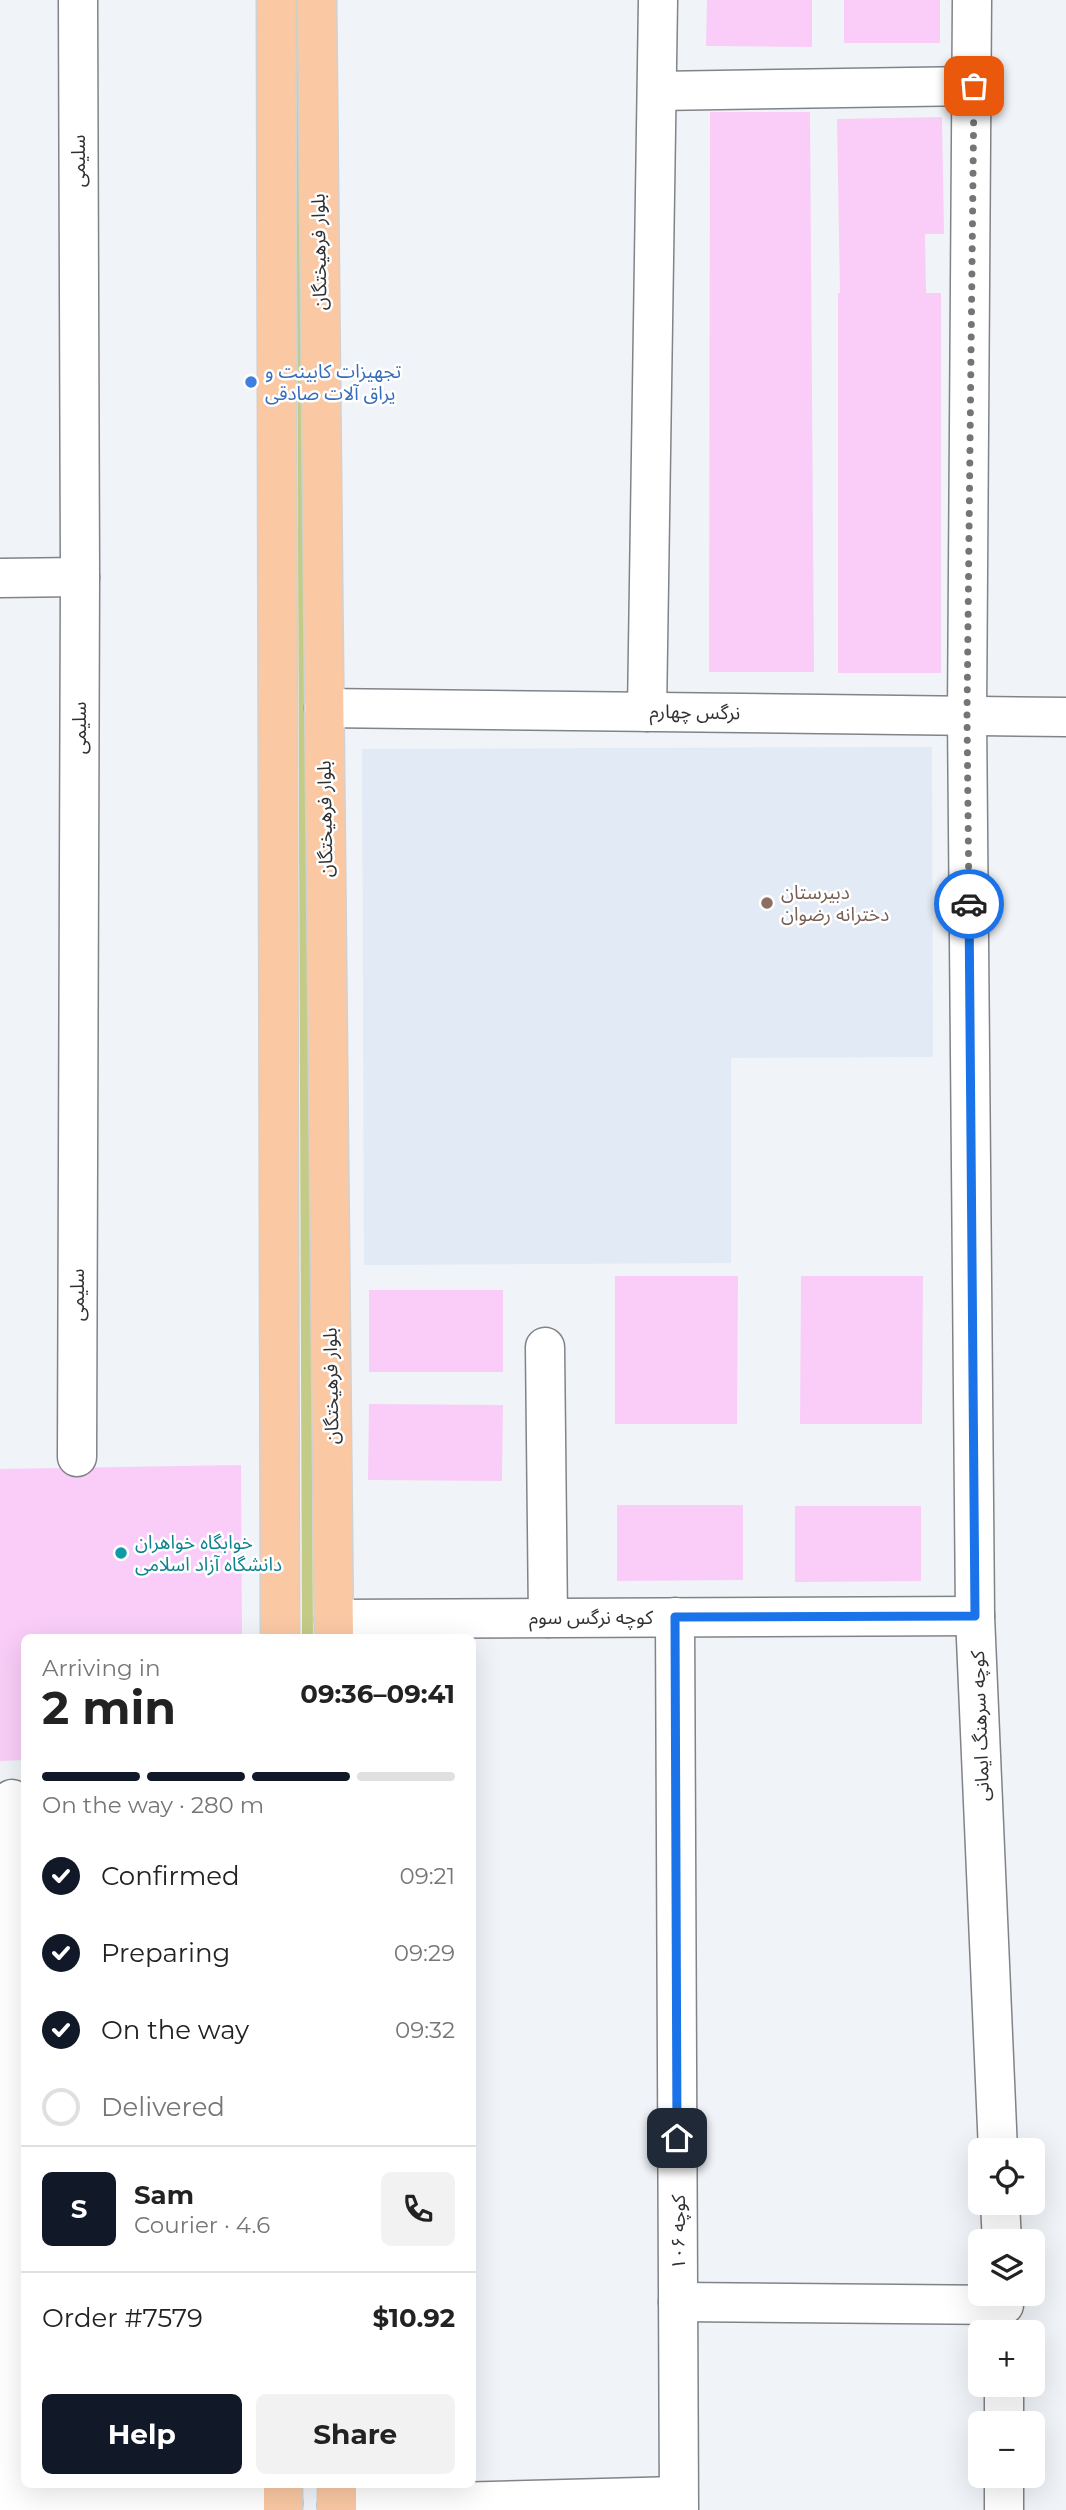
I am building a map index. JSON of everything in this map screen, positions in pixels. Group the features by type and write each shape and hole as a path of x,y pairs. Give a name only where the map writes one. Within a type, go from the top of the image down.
{"main road":[{"path":"276,0 280,1634"},
{"name":"بلوار فرهیختگان","path":"317,0 334,1628"}],"street":[{"name":"سلیمی","path":"77,1457 80,577 78,0"},
{"path":"647,712 658,0"},
{"name":"کوچه سرهنگ ایمانی","path":"972,0 974,86 967,715 975,1616 997,2138"},
{"path":"657,91 974,86"},
{"path":"0,578 80,577"},
{"name":"نرگس چهارم","path":"324,708 1066,716"},
{"path":"545,1347 548,1618"},
{"name":"کوچه نرگس سوم","path":"334,1628 548,1618 975,1616"},
{"name":"کوچه ۱۰۶","path":"675,1617 678,2503"},
{"path":"12,1800 11,2172 3,2505 283,2499"},
{"path":"678,2302 1004,2311"},
{"path":"1004,2488 1004,2510"},
{"path":"337,2500 678,2503"}],"shaded area":[{"path":"932,747 933,1057 731,1058 731,1263 364,1265 362,749"}],"green space":[{"path":"296,0 305,0 313,1634 302,1634"}],"building":[{"path":"707,0 812,0 812,47 706,46"},
{"path":"844,0 940,0 940,43 844,43"},
{"path":"710,112 810,112 814,672 709,672"},
{"path":"942,117 944,234 925,234 926,293 941,293 941,673 838,673 840,293 837,119"},
{"path":"615,1276 738,1276 737,1424 615,1424"},
{"path":"801,1276 923,1276 922,1424 800,1424"},
{"path":"369,1290 503,1290 503,1372 369,1372"},
{"path":"369,1404 503,1405 502,1481 368,1480"},
{"name":"خوابگاه خواهران دانشگاه آزاد اسلامی","path":"241,1465 242,1634 21,1634 21,1760 0,1761 0,1469"},
{"path":"617,1505 743,1505 743,1580 617,1581"},
{"path":"795,1506 921,1506 921,1581 795,1582"}],"way so far":[{"path":"969,904 967,715 974,86"}],"place":[{"name":"تجهیزات کابینت و یراق آلات صادقی","path":"251,382"},
{"name":"دبیرستان دخترانه رضوان","path":"767,903"},
{"name":"خوابگاه خواهران دانشگاه آزاد اسلامی","path":"121,1553"}],"route":[{"path":"677,2138 675,1617 975,1616 969,904"}]}
